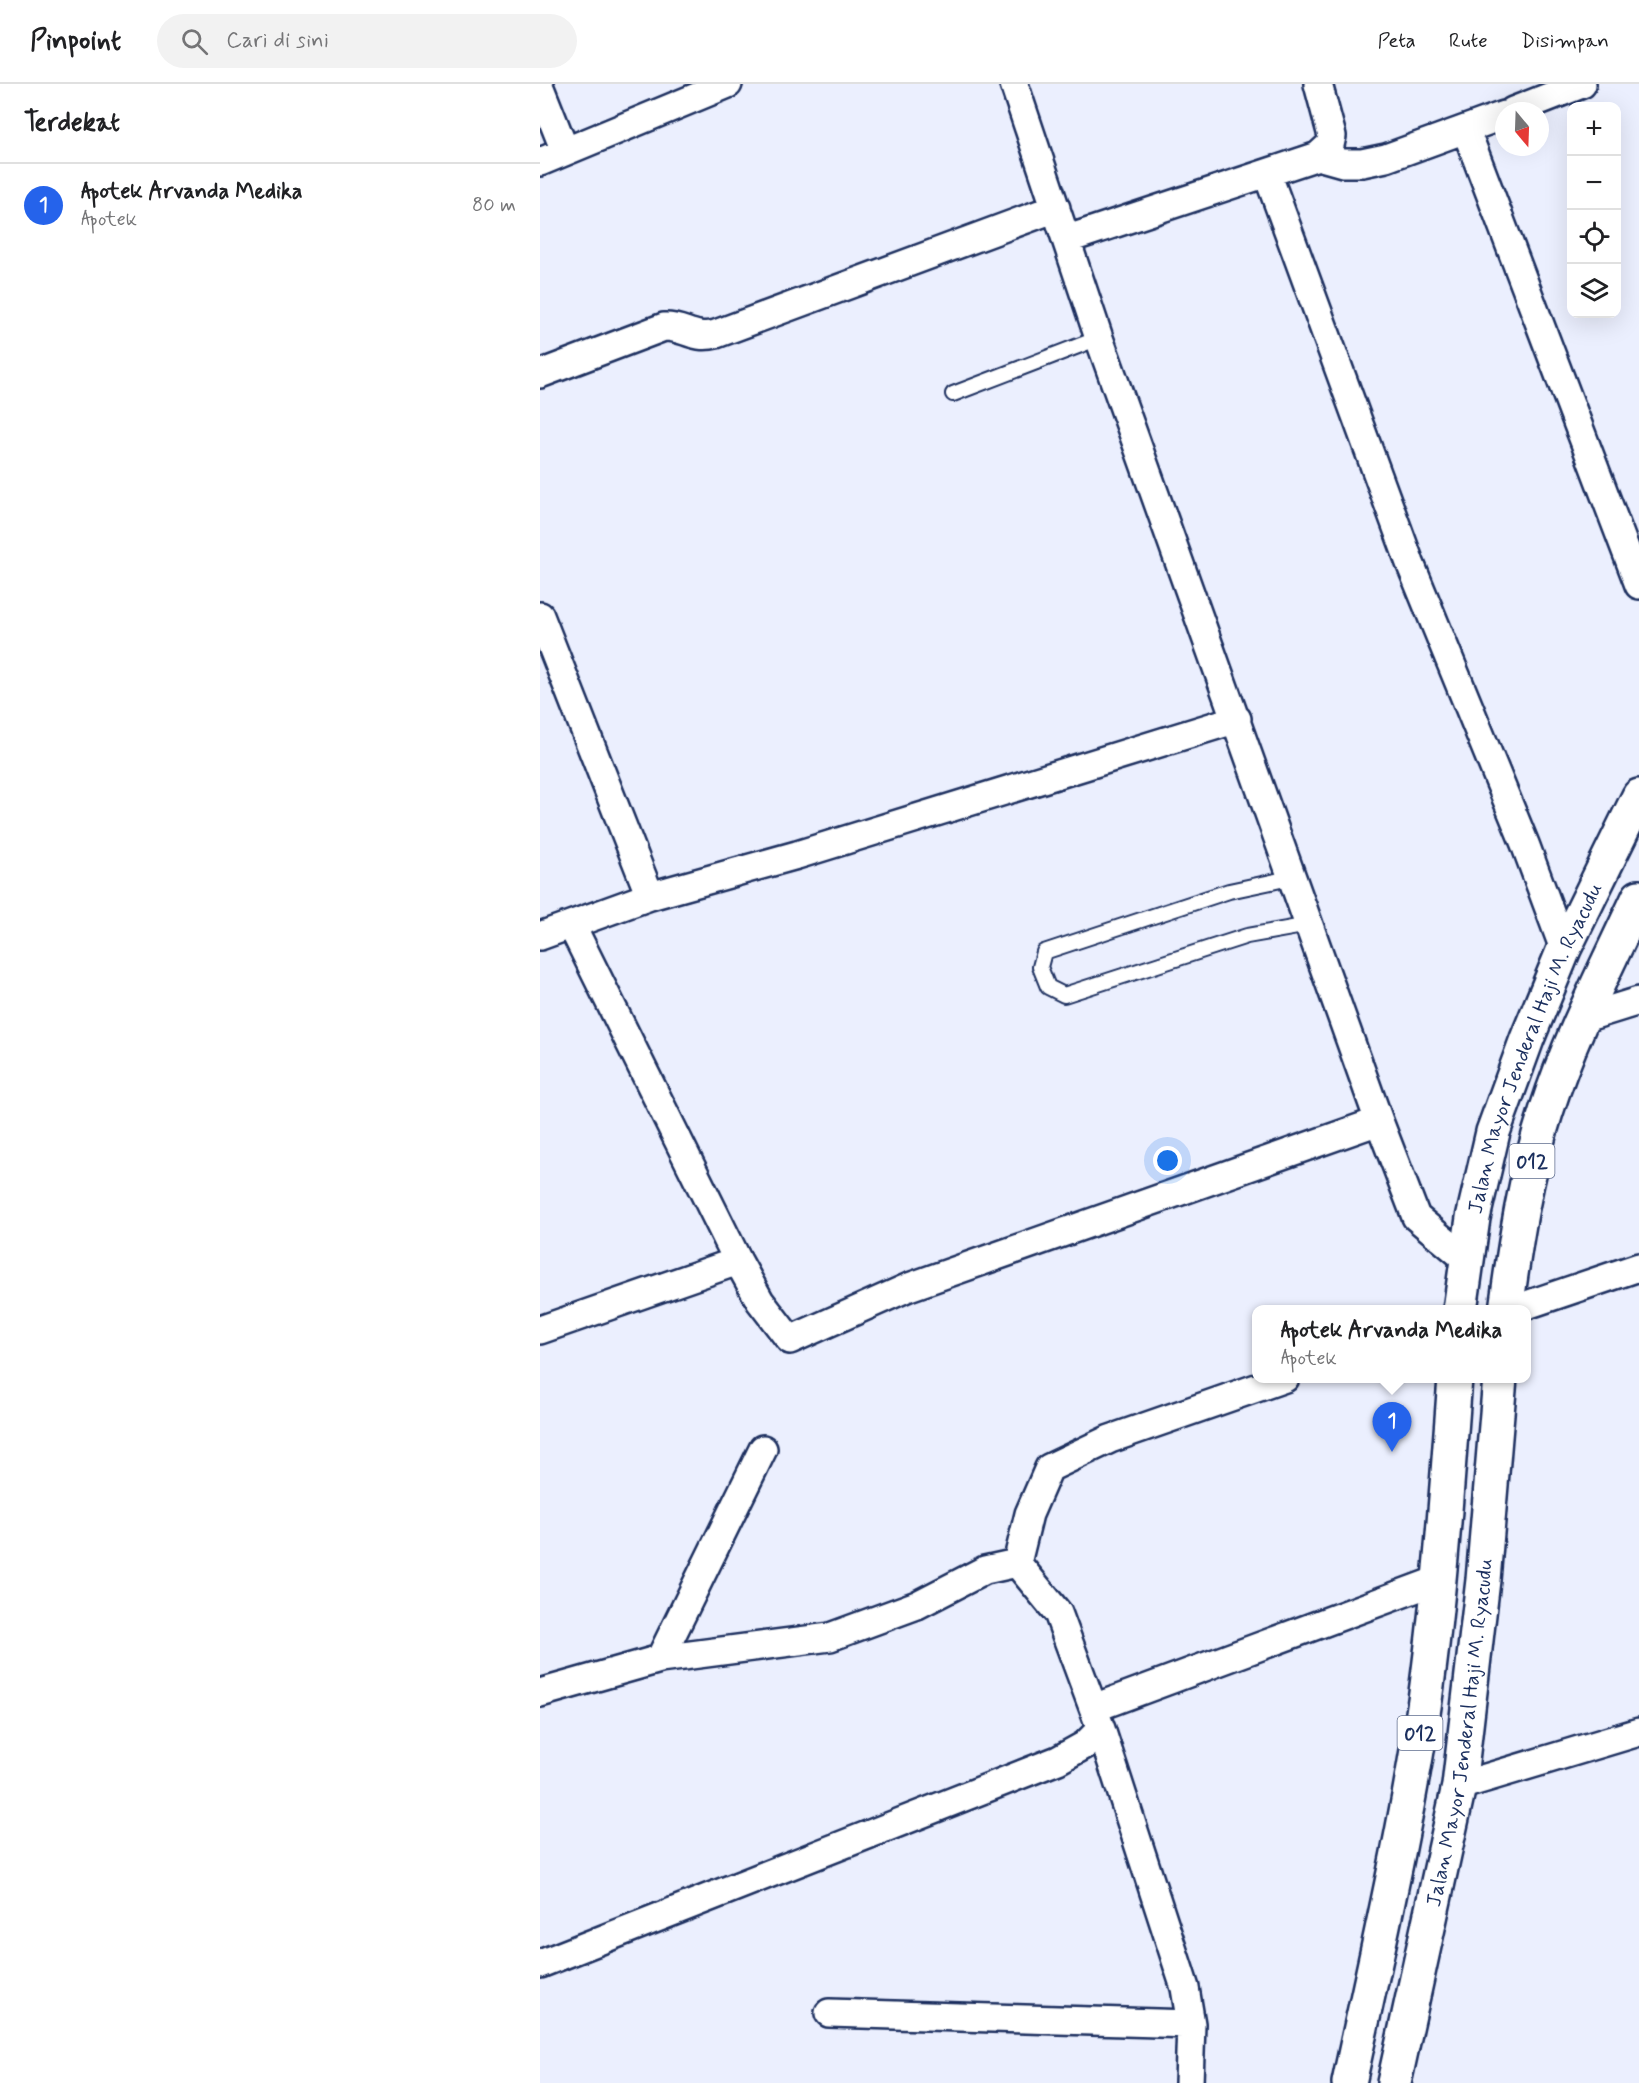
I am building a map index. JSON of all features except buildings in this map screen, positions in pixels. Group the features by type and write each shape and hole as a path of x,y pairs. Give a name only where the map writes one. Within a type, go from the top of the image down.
{"main road":[{"name":"Jalan Mayor Jenderal Haji M. Ryacudu","path":"1461,1305 1466,1259 1484,1165 1493,1132 1527,1039 1564,950 1639,796"},
{"name":"Jalan Mayor Jenderal Haji M. Ryacudu","path":"1507,1305 1515,1242 1536,1145 1581,1020 1639,897"},
{"name":"Jalan Mayor Jenderal Haji M. Ryacudu","path":"1349,2083 1408,1806 1441,1579 1455,1383"},
{"name":"Jalan Mayor Jenderal Haji M. Ryacudu","path":"1394,2083 1459,1786 1483,1580 1500,1383"}],"street":[{"path":"540,162 728,84"},
{"path":"1014,84 1099,338 1237,719 1290,878 1309,925 1378,1121 1416,1217 1466,1259"},
{"path":"1068,240 1166,205 1318,156 1330,145 1332,136 1318,84"},
{"path":"1536,102 1582,84"},
{"path":"540,88 565,151"},
{"path":"1318,156 1343,163 1362,163 1386,158 1495,119"},
{"path":"1466,130 1639,585"},
{"path":"1267,173 1410,563 1525,844 1564,950"},
{"path":"540,374 664,327 673,327 697,337 716,334 1056,207"},
{"path":"540,616 651,896"},
{"path":"540,936 651,896 797,855 1237,719"},
{"path":"572,926 738,1261 760,1301 790,1340 909,1287 1378,1121"},
{"path":"1581,1020 1639,1001"},
{"path":"540,1330 738,1261"},
{"path":"1527,1305 1639,1267"},
{"path":"1017,1563 1029,1514 1049,1468 1110,1439 1271,1383"},
{"path":"660,1659 763,1449"},
{"path":"540,1693 660,1659 830,1637 916,1605 985,1570 1017,1563"},
{"path":"1017,1563 1058,1613 1098,1718 1185,1988 1191,2024 1189,2083"},
{"path":"540,1964 1058,1760 1085,1745 1098,1718 1441,1579"},
{"path":"1459,1786 1639,1732"},
{"path":"829,2013 1191,2024"}],"lane":[{"path":"953,394 1099,338"},
{"path":"1290,878 1229,891 1044,952 1040,967 1048,987 1064,995 1247,936 1309,925"}],"place":[{"name":"Apotek Arvanda Medika","path":"1392,1452"}]}
